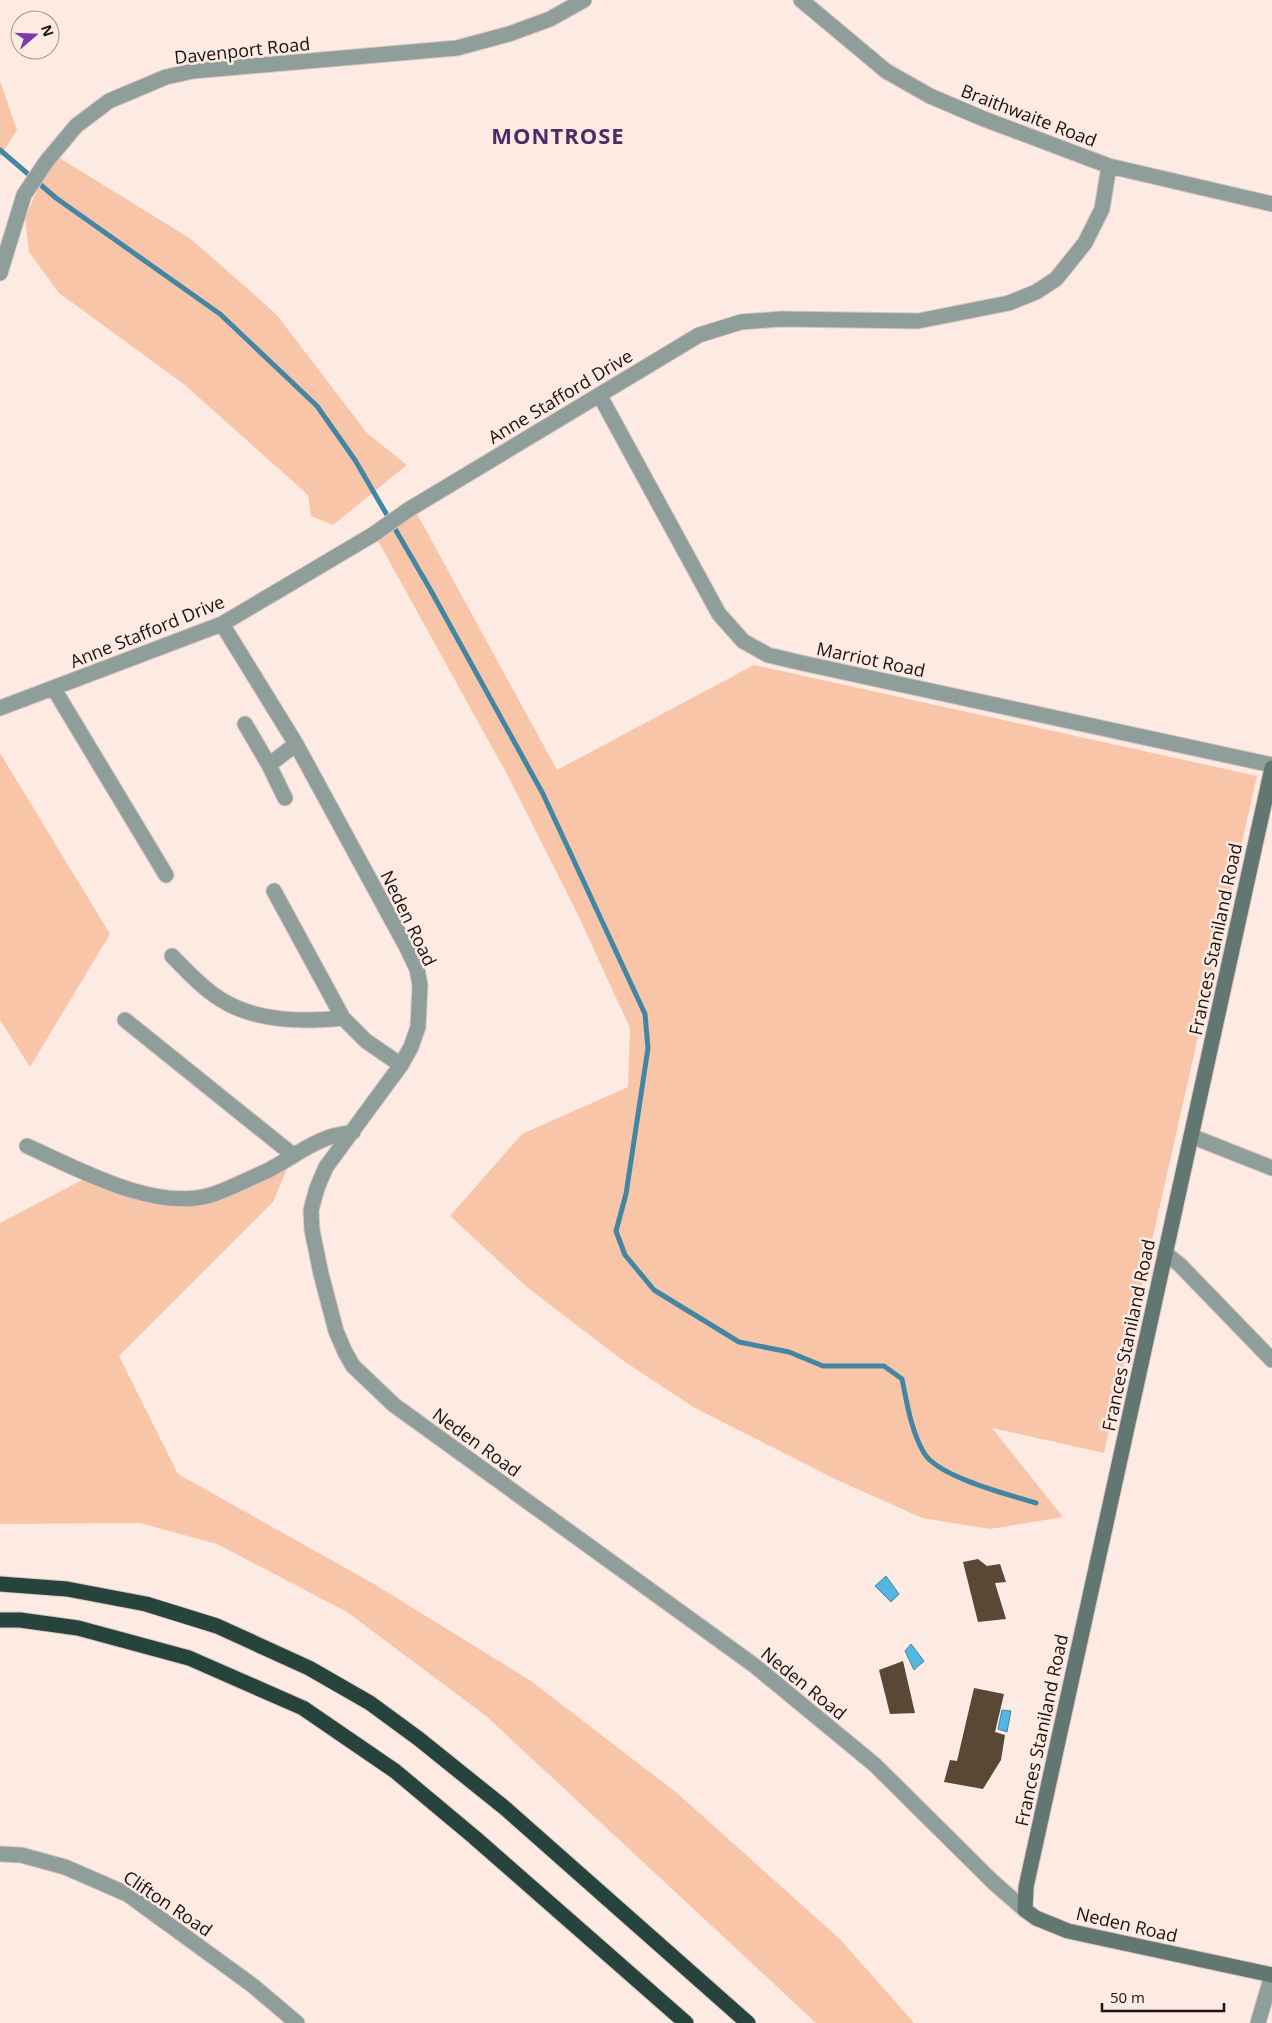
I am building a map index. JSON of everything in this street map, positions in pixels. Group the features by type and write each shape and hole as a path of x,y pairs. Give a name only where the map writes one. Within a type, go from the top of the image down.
{"highway":[{"path":"0,1584 67,1589 146,1604 217,1626 309,1668 370,1703 419,1739 506,1809 748,2023"},
{"path":"0,1620 20,1620 78,1628 189,1658 303,1708 395,1771 474,1836 686,2023"}],"street":[{"name":"Davenport Road","path":"0,274 24,196 46,162 76,126 110,100 166,78 193,71 457,48 509,34 550,19 584,0"},
{"name":"Braithwaite Road","path":"801,0 886,71 930,96 984,119 1109,166 1272,204"},
{"name":"Anne Stafford Drive","path":"0,708 222,624 374,534 408,510 699,335 741,322 812,318 918,321 1009,303 1036,292 1056,279 1085,242 1102,209 1109,166"},
{"name":"Marriot Road","path":"600,396 719,614 744,641 768,655 1272,766"},
{"name":"Neden Road","path":"222,624 296,744 417,969 420,985 418,1027 412,1047 401,1066 326,1167 317,1188 311,1210 312,1230 321,1274 336,1331 354,1366 394,1405 762,1672 875,1765 993,1882 1036,1918 1068,1931 1272,1975"},
{"path":"54,689 166,875"},
{"path":"245,724 269,765 285,798"},
{"path":"269,765 296,744"},
{"name":"Frances Staniland Road","path":"1025,1910 1026,1887 1272,766"},
{"path":"274,891 343,1018 366,1041 401,1066"},
{"path":"172,956 201,984 220,999 254,1015 278,1018 343,1018"},
{"path":"125,1020 293,1155"},
{"path":"27,1146 114,1183 147,1195 165,1198 210,1195 273,1168 293,1155 325,1139 353,1132"},
{"path":"1191,1136 1272,1168"},
{"path":"1165,1253 1272,1360"},
{"name":"Clifton Road","path":"0,1854 21,1855 65,1867 127,1894 252,1985 297,2023"},
{"path":"1258,2023 1272,1975"}],"shaded area":[{"path":"0,81 17,130 0,157"},
{"path":"53,154 191,239 276,314 367,433 407,465 333,525 311,516 308,495 185,385 59,293 29,252 25,218"},
{"path":"416,512 557,770 754,665 1257,776 1104,1453 992,1428 1063,1517 990,1529 922,1518 835,1479 695,1408 625,1362 528,1288 450,1216 522,1134 628,1087 630,1028 578,915 509,778 377,539"},
{"path":"0,753 110,934 30,1067 0,1020"},
{"path":"292,1157 273,1202 119,1356 178,1474 374,1584 531,1681 677,1793 840,1939 914,2023 816,2023 486,1716 347,1612 217,1544 140,1523 0,1524 0,1223 86,1178 155,1195 196,1192"}],"water":[{"path":"886,1576 899,1594 891,1602 875,1586"},
{"path":"911,1644 924,1661 914,1670 905,1651"},
{"path":"1002,1710 1011,1711 1007,1732 998,1729"}],"building":[{"path":"978,1559 987,1566 1000,1564 1006,1582 995,1583 1006,1619 978,1622 963,1562"},
{"path":"903,1661 915,1713 890,1714 879,1670"},
{"path":"974,1688 1004,1694 995,1732 1005,1735 1001,1760 983,1789 944,1782 950,1760 957,1761"}],"waterway":[{"path":"0,150 56,198 220,314 317,406 355,460 430,589 543,794 645,1014 648,1048 626,1194 616,1231 625,1255 654,1290 739,1342 789,1352 823,1366 884,1366 902,1379 916,1436 924,1453 932,1462 944,1470 976,1484 1036,1503"}],"district":[{"name":"MONTROSE","path":"558,135"}]}
